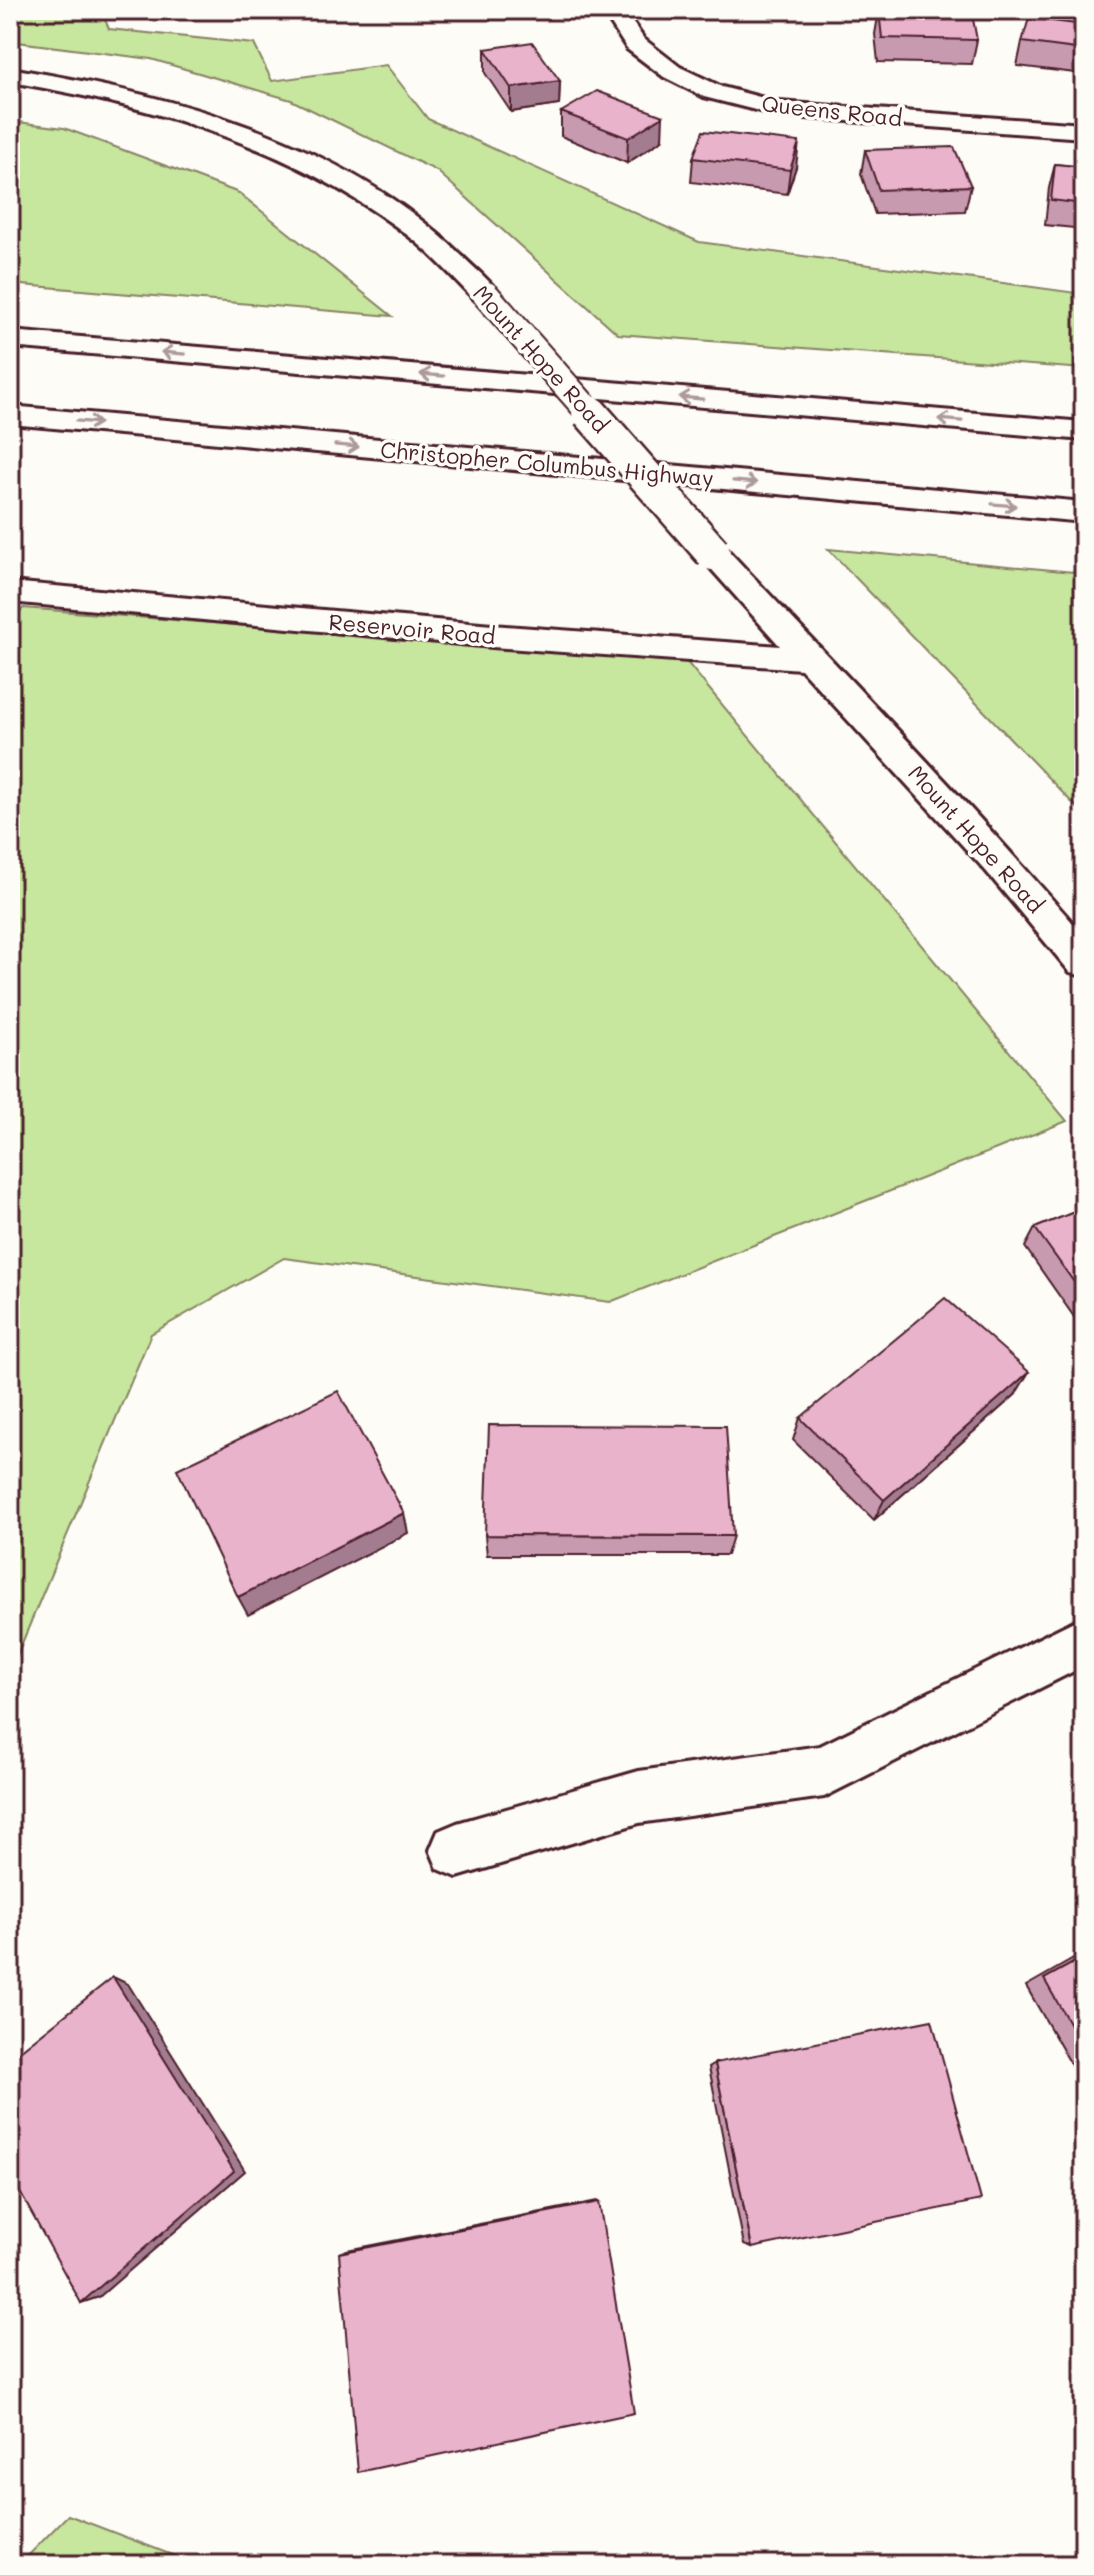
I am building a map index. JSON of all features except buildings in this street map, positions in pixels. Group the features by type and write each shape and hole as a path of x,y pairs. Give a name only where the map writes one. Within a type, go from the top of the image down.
{"main road":[{"name":"Queens Road","path":"613,10 635,44 672,72 713,92 779,109 1084,131"},
{"name":"Mount Hope Road","path":"10,75 152,103 222,126 298,157 361,192 425,237 486,295 713,553 999,862 1084,962"},
{"path":"10,339 1084,431"},
{"name":"Christopher Columbus Highway","path":"10,415 1084,512"},
{"name":"Reservoir Road","path":"10,592 492,636 814,659"},
{"path":"457,1850 639,1797 824,1771 1084,1640"}],"green space":[{"path":"10,10 101,10 109,29 254,44 272,81 386,65 428,119 699,242 1084,294 1084,369 618,334 437,171 291,100 151,59 10,41"},
{"path":"10,121 64,128 239,193 392,316 10,284"},
{"path":"828,549 1084,573 1084,815"},
{"path":"23,608 686,661 1067,1121 610,1302 284,1258 151,1334 10,1672 10,628"},
{"path":"68,2515 198,2565 19,2565"}]}
